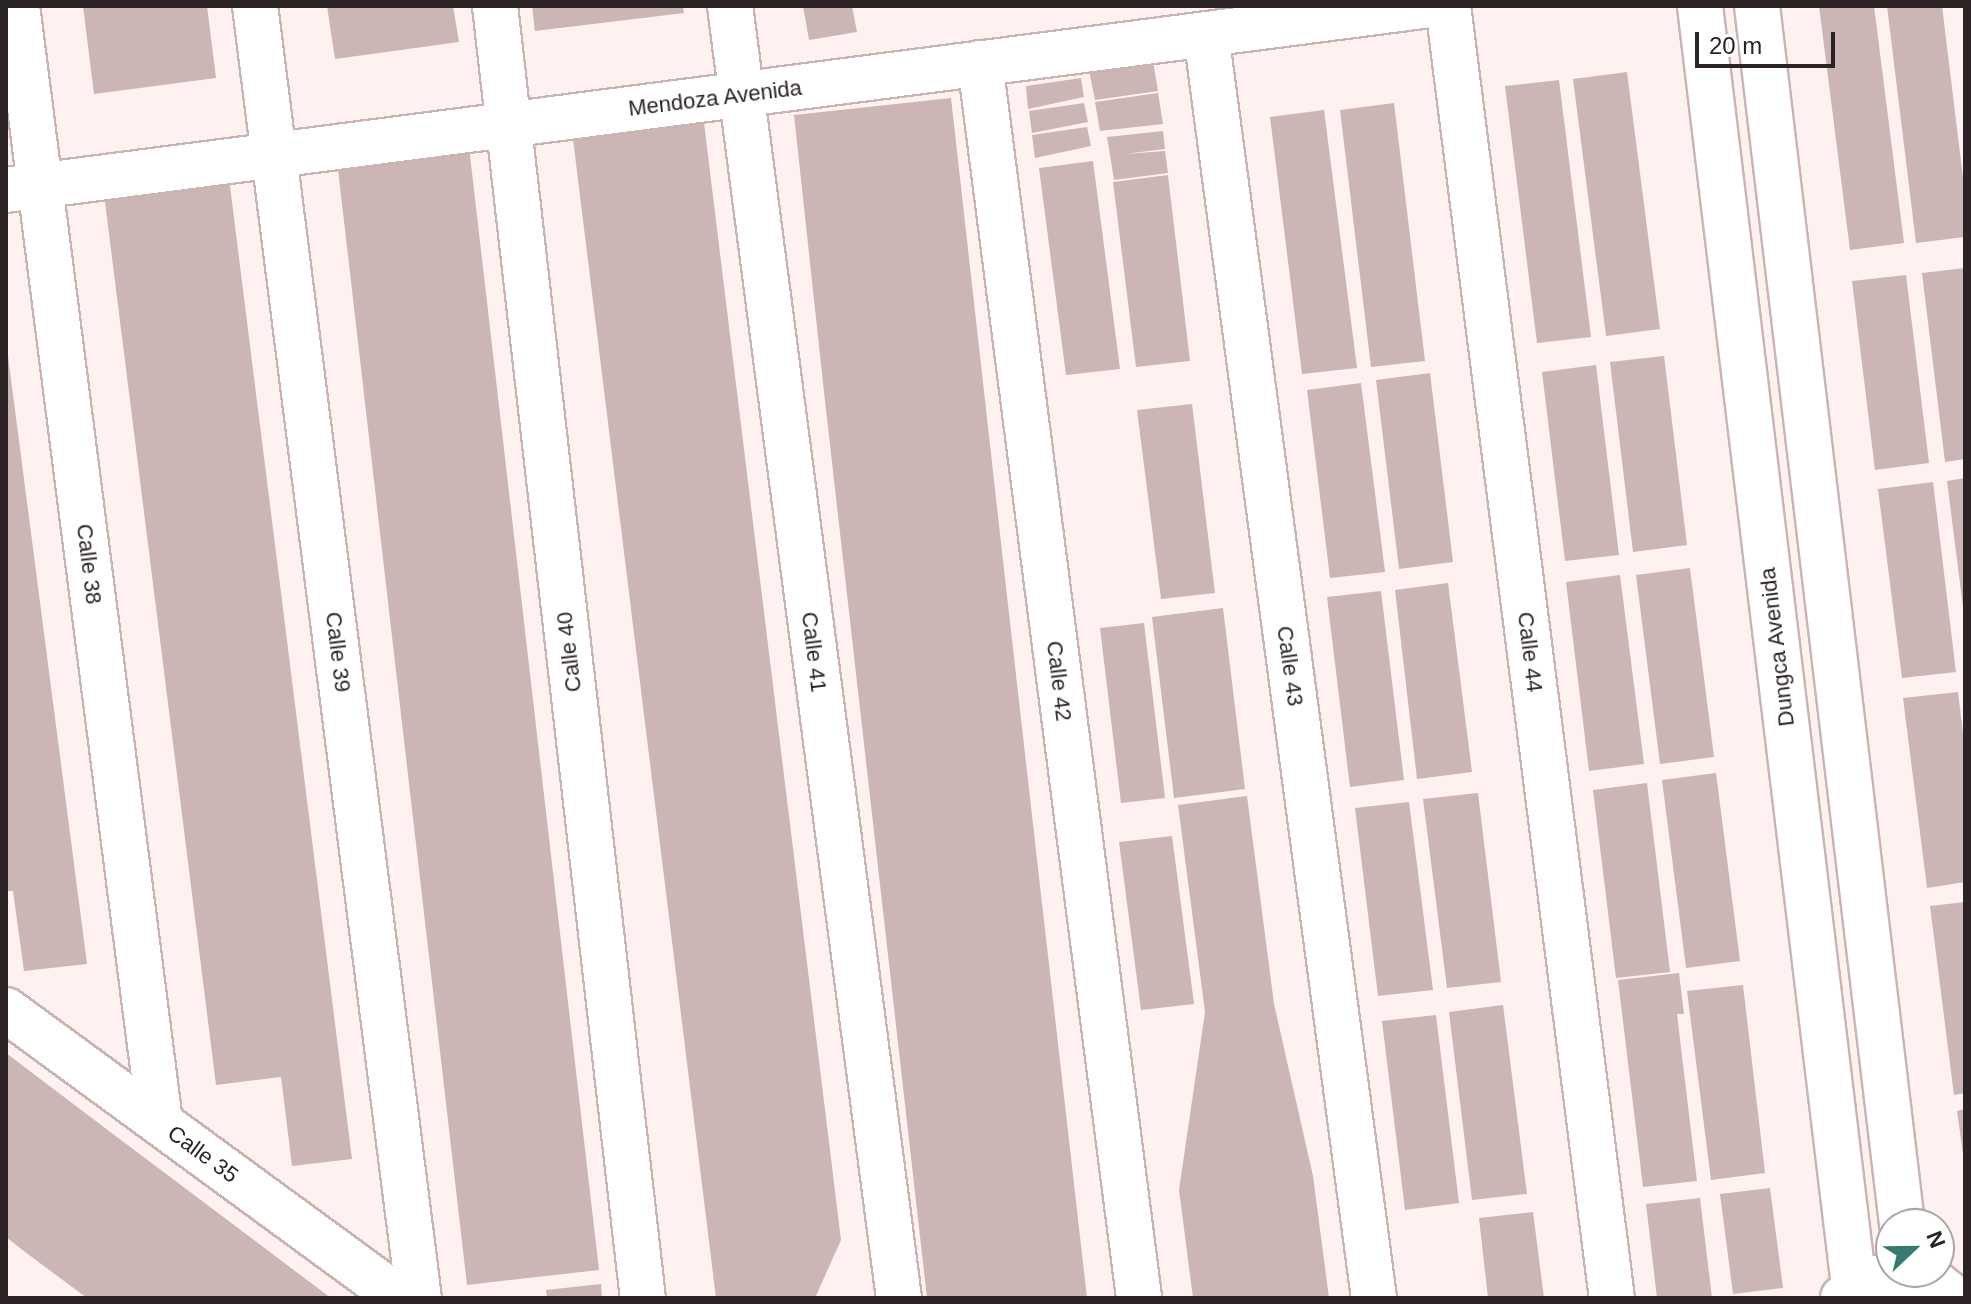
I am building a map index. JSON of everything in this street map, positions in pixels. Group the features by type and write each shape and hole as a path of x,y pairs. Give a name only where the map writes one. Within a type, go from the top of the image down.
{"street":[{"name":"Calle 38","path":"17,6 23,188 160,1122"},
{"name":"Calle 39","path":"255,6 419,1298"},
{"name":"Calle 40","path":"495,6 643,1298"},
{"name":"Calle 41","path":"730,6 899,1298"},
{"name":"Mendoza Avenida","path":"23,188 1423,6"},
{"name":"Calle 44","path":"1448,6 1612,1298"},
{"name":"Dungca Avenida","path":"1700,6 1848,1293"},
{"path":"1757,6 1900,1208"},
{"name":"Calle 43","path":"1206,34 1374,1298"},
{"name":"Calle 42","path":"980,63 1139,1298"},
{"name":"Calle 35","path":"6,1010 399,1298"},
{"path":"1848,1293 1875,1280"}],"building":[{"path":"83,6 207,6 216,78 94,94"},
{"path":"327,6 453,6 459,42 335,59"},
{"path":"532,6 683,6 684,13 535,31"},
{"path":"803,6 852,6 857,32 809,40"},
{"path":"1819,6 1874,6 1904,243 1850,250"},
{"path":"1887,6 1942,6 1965,194 1965,237 1916,243"},
{"path":"1153,61 1158,91 1095,100 1089,70"},
{"path":"1627,72 1660,329 1606,336 1573,79"},
{"path":"1081,78 1084,97 1028,109 1026,86"},
{"path":"1559,80 1591,337 1537,343 1505,86"},
{"path":"1158,93 1163,124 1100,131 1095,102"},
{"path":"951,98 1087,1298 927,1298 824,392 794,115"},
{"path":"1084,103 1088,122 1032,133 1029,111"},
{"path":"1394,103 1425,361 1371,367 1340,110"},
{"path":"1324,110 1357,368 1302,374 1270,117"},
{"path":"704,123 841,1240 815,1298 716,1298 573,139"},
{"path":"1087,127 1091,146 1035,158 1032,135"},
{"path":"1163,131 1165,149 1124,154 1165,151 1168,173 1114,180 1107,137"},
{"path":"468,138 599,1270 467,1285 336,152"},
{"path":"1093,161 1120,369 1066,375 1039,168"},
{"path":"1168,175 1190,361 1136,367 1113,182"},
{"path":"229,178 352,1159 292,1166 281,1077 216,1085 104,194"},
{"path":"1965,268 1965,459 1945,462 1922,273"},
{"path":"1906,275 1929,463 1875,470 1852,281"},
{"path":"8,356 87,964 24,971 13,891 6,891"},
{"path":"1664,356 1687,545 1633,552 1610,362"},
{"path":"1596,365 1619,555 1565,561 1542,372"},
{"path":"1430,373 1453,562 1399,569 1376,380"},
{"path":"1361,383 1385,572 1330,578 1307,390"},
{"path":"1192,404 1215,593 1161,599 1137,410"},
{"path":"1965,478 1965,607 1963,607 1947,481"},
{"path":"1933,482 1956,672 1902,678 1878,489"},
{"path":"1690,568 1714,757 1660,764 1636,575"},
{"path":"1620,575 1644,764 1589,771 1566,582"},
{"path":"1448,583 1472,772 1417,779 1395,590"},
{"path":"1381,591 1404,780 1350,787 1327,597"},
{"path":"1223,608 1245,789 1174,798 1152,617"},
{"path":"1144,623 1165,798 1121,803 1100,628"},
{"path":"1958,692 1965,750 1965,882 1927,888 1903,698"},
{"path":"1716,773 1740,961 1686,968 1662,780"},
{"path":"1647,783 1670,972 1616,978 1593,790"},
{"path":"1478,793 1501,982 1447,988 1423,799"},
{"path":"1247,796 1274,1004 1313,1176 1329,1298 1193,1298 1179,1190 1205,1012 1178,805"},
{"path":"1409,802 1433,990 1378,996 1355,808"},
{"path":"1172,836 1194,1004 1141,1010 1119,842"},
{"path":"1965,902 1965,1093 1954,1095 1930,906"},
{"path":"1679,973 1684,1014 1677,1014 1697,1181 1643,1187 1618,980"},
{"path":"1743,985 1765,1173 1711,1180 1687,991"},
{"path":"1503,1005 1527,1194 1472,1200 1449,1012"},
{"path":"1436,1015 1459,1203 1405,1210 1382,1021"},
{"path":"6,1053 331,1298 87,1298 25,1252 6,1237"},
{"path":"1965,1109 1965,1154 1963,1154 1957,1111"},
{"path":"1770,1188 1783,1288 1733,1294 1720,1194"},
{"path":"1700,1198 1712,1298 1657,1298 1646,1204"},
{"path":"1533,1212 1544,1298 1488,1298 1479,1218"},
{"path":"601,1284 602,1298 547,1298 546,1290"}]}
